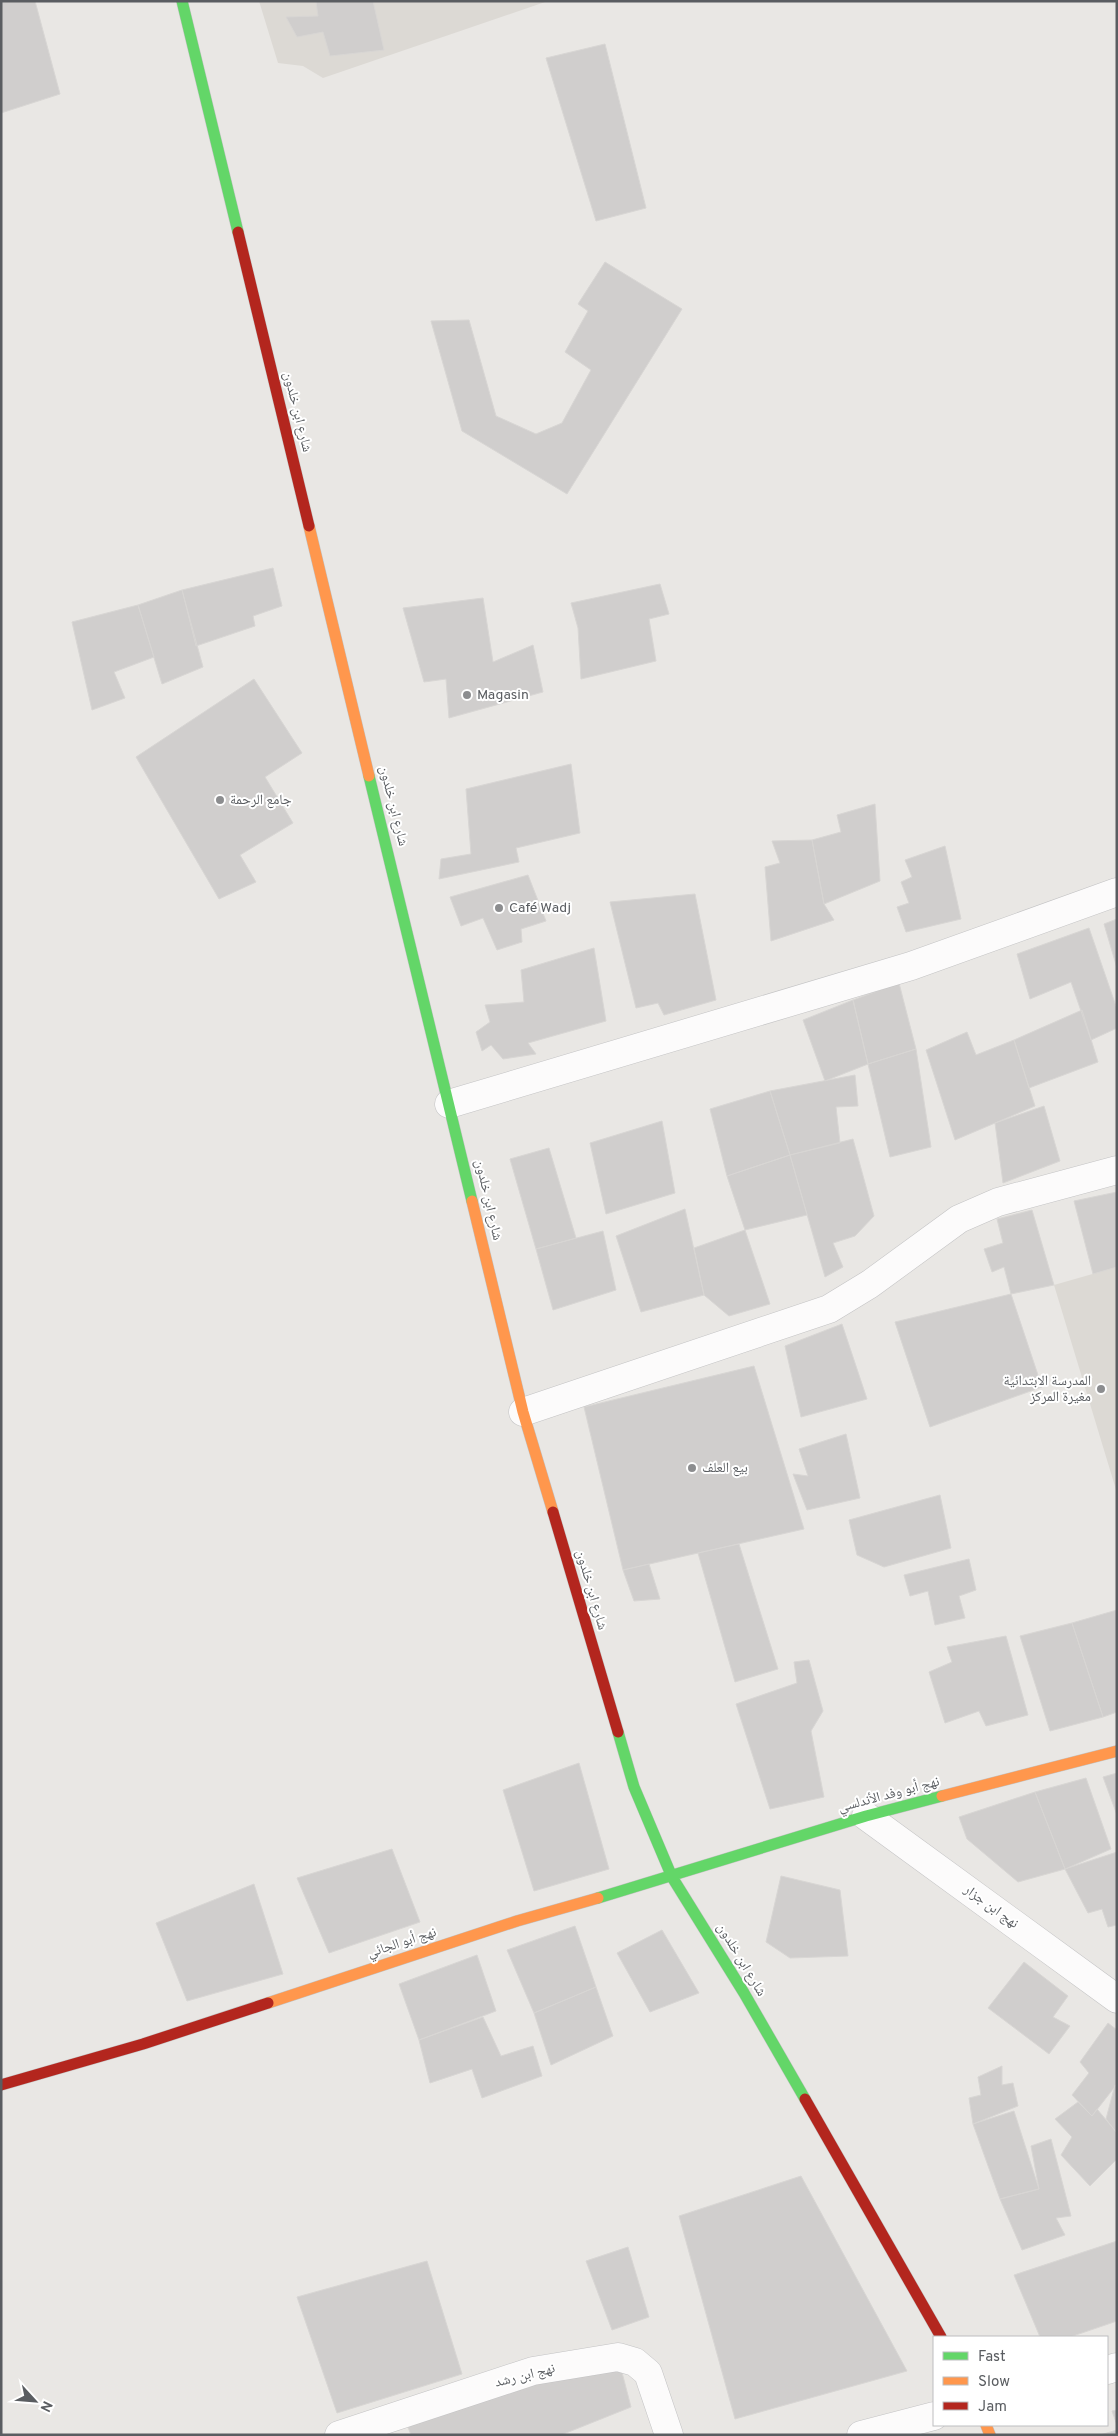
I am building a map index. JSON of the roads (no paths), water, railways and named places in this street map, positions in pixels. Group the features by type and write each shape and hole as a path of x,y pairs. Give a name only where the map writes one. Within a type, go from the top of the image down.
{"street":[{"name":"شارع ابن خلدون","path":"182,1 523,1412 634,1788 672,1876 744,1993 940,2336"},
{"path":"449,1104 911,966 1117,892"},
{"path":"523,1412 829,1309 870,1284 959,1219 998,1202 1117,1170"},
{"name":"نهج أبو وفد الأندلسي","path":"672,1876 866,1816 1117,1750"},
{"name":"نهج ابن جزار","path":"866,1816 1117,1998"},
{"name":"نهج أبو الجائي","path":"1,2085 143,2044 517,1922 672,1876"},
{"name":"نهج ابن رشد","path":"338,2435 533,2371 618,2357 635,2362 648,2373 669,2435"},
{"path":"861,2435 933,2416"}],"place":[{"name":"Magasin","path":"467,695"},
{"name":"جامع الرحمة","path":"220,800"},
{"name":"Café Wadj","path":"499,908"},
{"name":"المدرسة الابتدائية مغيرة المركز","path":"1101,1389"},
{"name":"بيع العلف","path":"692,1468"}]}
